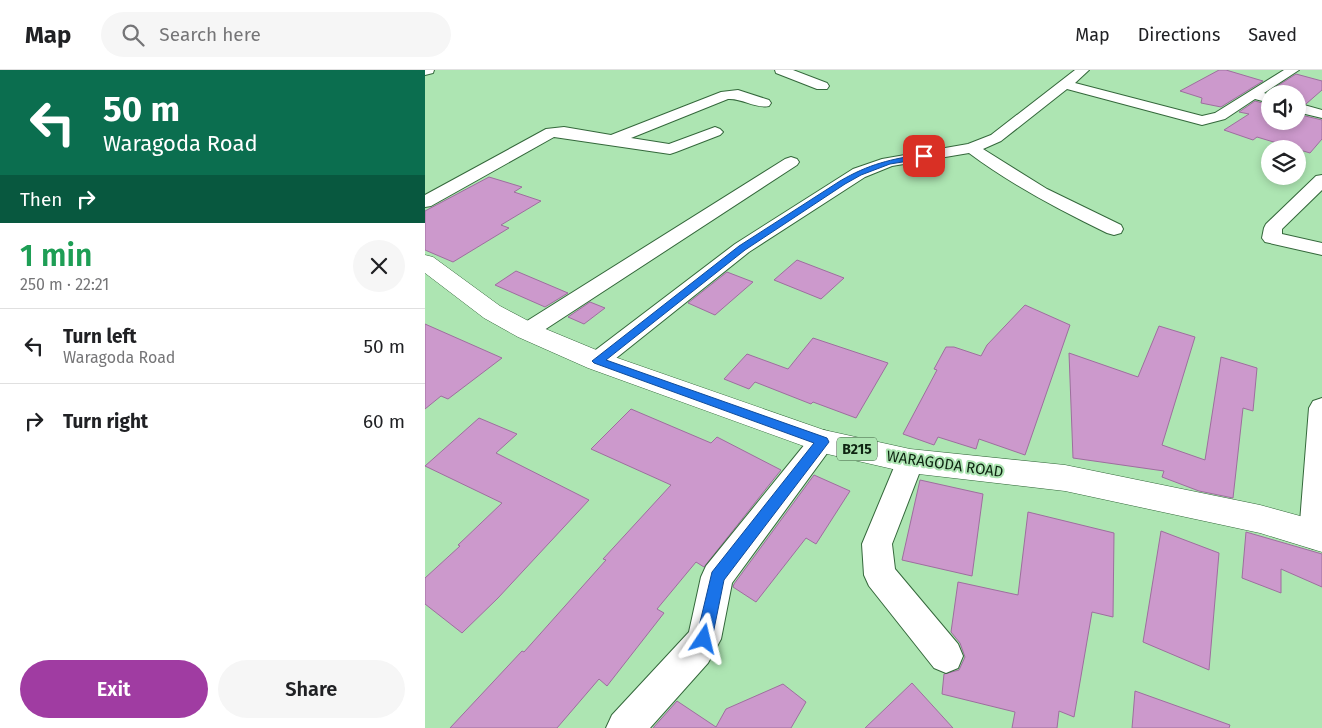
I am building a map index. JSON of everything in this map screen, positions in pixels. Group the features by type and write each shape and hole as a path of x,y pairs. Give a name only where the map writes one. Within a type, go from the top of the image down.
{"main road":[{"name":"WARAGODA ROAD","path":"425,262 492,312 527,331 597,361 823,442 910,461 1065,478 1260,519 1318,536"}],"street":[{"path":"781,70 823,86"},
{"path":"597,361 742,248 859,173 888,162 972,148 996,138 1083,70"},
{"path":"1065,84 1202,121 1220,116 1293,70"},
{"path":"612,140 726,95 738,94 764,103"},
{"path":"1253,94 1261,96"},
{"path":"1306,110 1322,114"},
{"path":"425,202 551,132 670,149 715,132"},
{"path":"972,148 1012,177 1059,203 1114,229"},
{"path":"527,331 791,162"},
{"path":"1322,180 1273,228 1272,238 1322,249"},
{"path":"1318,536 1322,408"},
{"path":"625,728 696,651 704,639 717,577 823,442"},
{"path":"910,461 877,544 880,575 946,656"}],"building":[{"path":"1219,70 1226,70 1263,81 1221,107 1201,103 1202,98 1180,91"},
{"path":"1296,74 1322,81 1322,90 1306,104 1306,85 1279,85"},
{"path":"1255,101 1261,103 1261,130 1306,130 1306,116 1322,120 1322,139 1310,153 1306,152 1306,140 1267,140 1257,137 1253,140 1224,130 1249,114 1239,112"},
{"path":"489,177 522,187 514,192 541,201 501,225 509,228 453,262 425,250 425,211"},
{"path":"797,260 844,278 821,299 774,280"},
{"path":"516,271 568,293 545,307 495,285"},
{"path":"727,272 753,282 715,315 688,303"},
{"path":"590,302 605,308 584,324 568,317"},
{"path":"1025,305 1070,325 1025,455 979,439 976,449 938,437 934,445 903,434 937,370 934,369 946,347 954,347 981,356 987,345"},
{"path":"425,324 502,358 448,399 441,396 425,409"},
{"path":"1159,326 1195,337 1162,445 1205,460 1221,357 1257,368 1253,411 1243,408 1233,498 1199,491 1162,477 1164,471 1073,458 1069,353 1138,377"},
{"path":"813,338 888,363 856,418 813,402 811,404 755,382 749,389 724,379 747,354 788,369"},
{"path":"631,409 711,443 717,437 781,470 704,567 696,562 657,609 664,613 607,686 599,679 557,728 450,728 522,651 524,652 606,560 603,559 671,485 591,449"},
{"path":"479,418 517,434 496,453 589,500 498,598 462,633 425,604 425,578 502,503 425,466"},
{"path":"814,475 850,491 816,544 806,538 756,602 733,587 734,584"},
{"path":"920,480 983,494 972,576 902,560"},
{"path":"1028,512 1114,533 1113,617 1092,612 1074,717 1059,711 1057,728 1012,728 1015,712 942,694 944,674 959,670 965,657 960,643 951,632 958,582 1018,595"},
{"path":"1161,531 1219,553 1209,670 1143,642"},
{"path":"1246,532 1322,554 1322,587 1281,569 1281,593 1242,578"},
{"path":"912,683 953,728 865,728"},
{"path":"783,684 806,702 791,728 653,728 677,701 716,727 726,709"},
{"path":"1135,691 1230,725 1229,728 1132,728"}],"route":[{"path":"704,639 717,577 823,442 597,361 742,248 843,183 859,173 888,162 924,156"}]}
